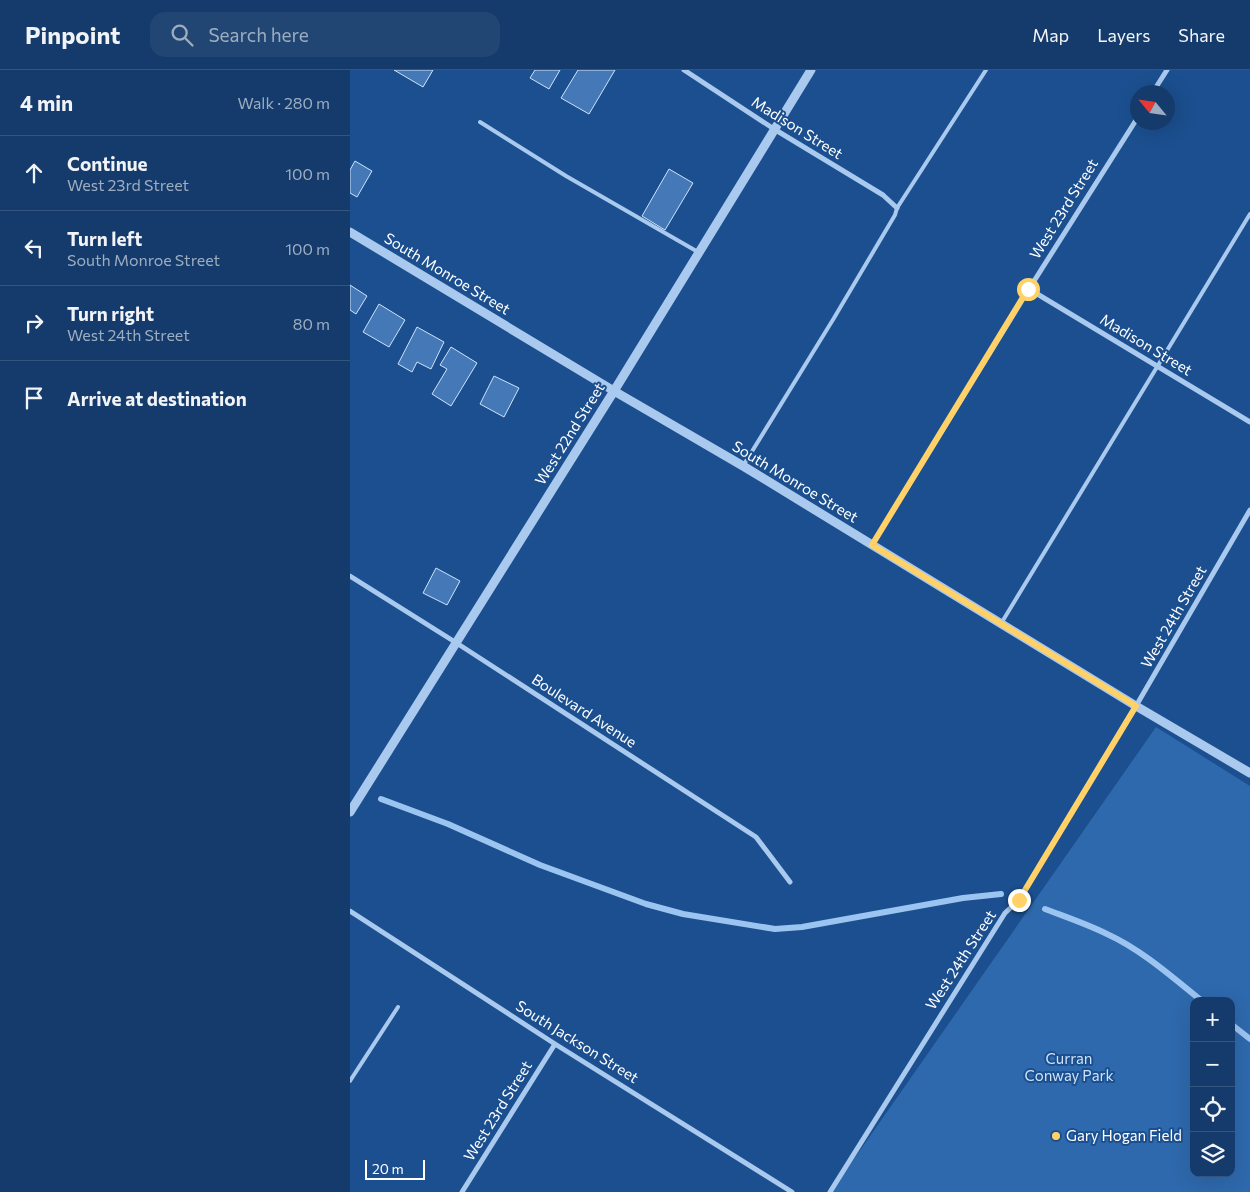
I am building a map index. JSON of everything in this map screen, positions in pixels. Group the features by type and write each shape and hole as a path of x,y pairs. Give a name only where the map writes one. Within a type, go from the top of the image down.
{"street":[{"name":"Madison Street","path":"684,70 774,130 883,195 897,208"},
{"name":"West 22nd Street","path":"350,812 614,391 811,70"},
{"path":"1157,85 1167,70"},
{"name":"West 23rd Street","path":"872,545 1028,289 1130,130"},
{"name":"South Monroe Street","path":"350,232 614,391 743,466 1136,706 1250,773"},
{"name":"Madison Street","path":"1028,289 1250,422"},
{"name":"West 24th Street","path":"830,1192 1005,913 1019,900 1136,706 1250,510"},
{"name":"Boulevard Avenue","path":"350,576 756,837 790,882"},
{"name":"South Jackson Street","path":"350,911 555,1044 792,1192"},
{"name":"West 23rd Street","path":"462,1192 555,1044"}],"lane":[{"path":"743,466 834,318 895,215 897,208 986,70"},
{"path":"480,122 566,176 698,252"},
{"path":"1001,624 1250,214"},
{"path":"350,1081 398,1007"}],"green space":[{"name":"Curran Conway Park","path":"1156,727 1250,786 1250,1192 831,1192"}],"building":[{"path":"394,70 433,70 423,87"},
{"path":"535,70 560,70 549,89 530,78"},
{"path":"578,70 615,70 589,114 561,98"},
{"path":"355,161 372,171 357,197 350,193 350,170"},
{"path":"669,169 693,183 665,230 642,216"},
{"path":"350,285 367,296 356,314 350,310"},
{"path":"379,304 405,320 389,347 363,332"},
{"path":"417,327 444,342 431,369 417,362 412,372 398,364"},
{"path":"451,347 477,363 451,406 432,394 447,369 440,365"},
{"path":"494,376 519,388 504,417 480,404"},
{"path":"436,568 460,581 447,605 423,593"}],"waterway":[{"path":"381,799 448,824 540,865 646,904 683,914 775,929 802,927 963,898 1001,894"},
{"path":"1045,909 1120,940 1156,964 1197,997"},
{"path":"1235,1027 1250,1039"}],"place":[{"name":"Gary Hogan Field","path":"1056,1136"}],"route":[{"path":"1019,900 1136,706 872,545 1028,289"}]}
